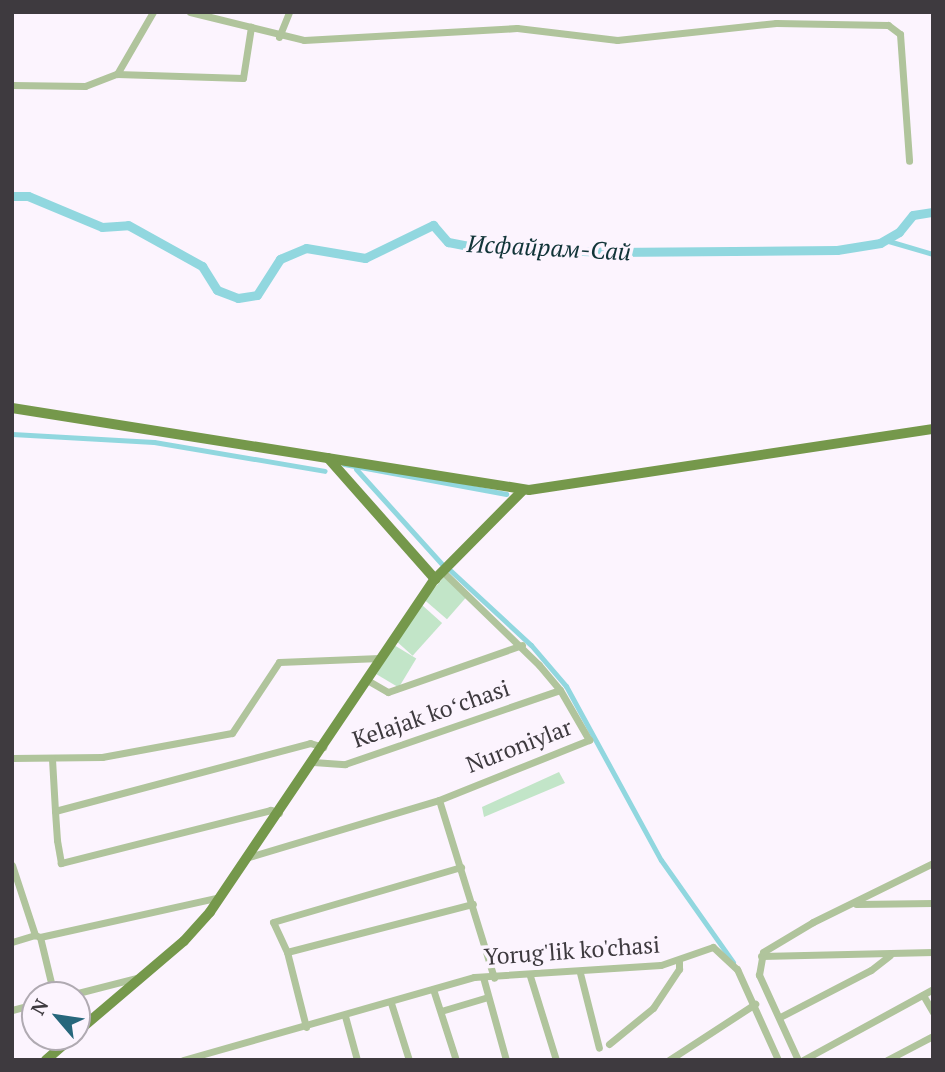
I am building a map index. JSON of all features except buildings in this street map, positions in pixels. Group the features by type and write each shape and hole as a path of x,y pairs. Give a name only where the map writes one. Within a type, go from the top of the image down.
{"main road":[{"path":"12,408 523,490 583,485 933,429"},
{"path":"328,457 438,575"},
{"path":"91,1020 184,941 220,897 438,575 523,490"}],"street":[{"path":"117,74 153,12"},
{"path":"190,12 279,37 338,41 389,33 517,28 617,40 776,23 888,25 900,34 909,161"},
{"path":"279,37 289,12"},
{"path":"12,85 86,86 117,74 243,78 251,27"},
{"name":"Nuroniylar","path":"249,857 439,800 589,740 560,690 522,645 438,575"},
{"path":"367,680 388,692 522,645"},
{"path":"12,758 52,759 157,750 232,733 279,663 380,658"},
{"name":"Kelajak koʻchasi","path":"313,762 345,764 560,690"},
{"path":"55,811 310,743 323,747"},
{"path":"52,759 61,863 271,810 279,813"},
{"path":"439,800 494,978"},
{"path":"798,1060 759,975 761,956 773,943 933,863"},
{"path":"12,865 50,981"},
{"path":"306,1027 287,952 273,922 461,867"},
{"path":"12,942 220,897"},
{"path":"855,904 933,902"},
{"path":"287,952 473,904"},
{"name":"Yorug'lik ko'chasi","path":"183,1060 482,976 530,976 679,962 718,947 737,969 778,1060"},
{"path":"761,956 933,952"},
{"path":"780,1017 870,970 890,955"},
{"path":"609,1044 653,1009 679,969 679,962"},
{"path":"580,972 599,1048"},
{"path":"482,976 506,1060"},
{"path":"530,976 556,1060"},
{"path":"91,990 141,977"},
{"path":"433,989 456,1060"},
{"path":"803,1060 933,989"},
{"path":"923,995 933,1013"},
{"path":"441,1011 488,997"},
{"path":"391,1003 409,1060"},
{"path":"669,1060 755,1004"},
{"path":"345,1016 357,1060"},
{"path":"887,1060 933,1036"}],"green space":[{"path":"444,577 467,597 447,619 424,600"},
{"path":"422,605 442,623 413,656 393,638"},
{"path":"394,645 416,658 399,688 376,674"},
{"path":"559,772 565,783 484,817 482,807"}],"waterway":[{"name":"Исфайрам-Сай","path":"12,196 28,196 102,227 128,225 202,266 217,290 238,298 257,295 280,259 306,248 365,258 433,225 448,242 473,247 610,252 837,250 880,243 899,232 913,215 933,212"},
{"path":"885,240 933,254"},
{"path":"12,434 154,442 325,471"},
{"path":"344,464 506,494"},
{"path":"356,469 441,563"},
{"path":"451,571 531,645 566,686 661,860 733,962"}]}
